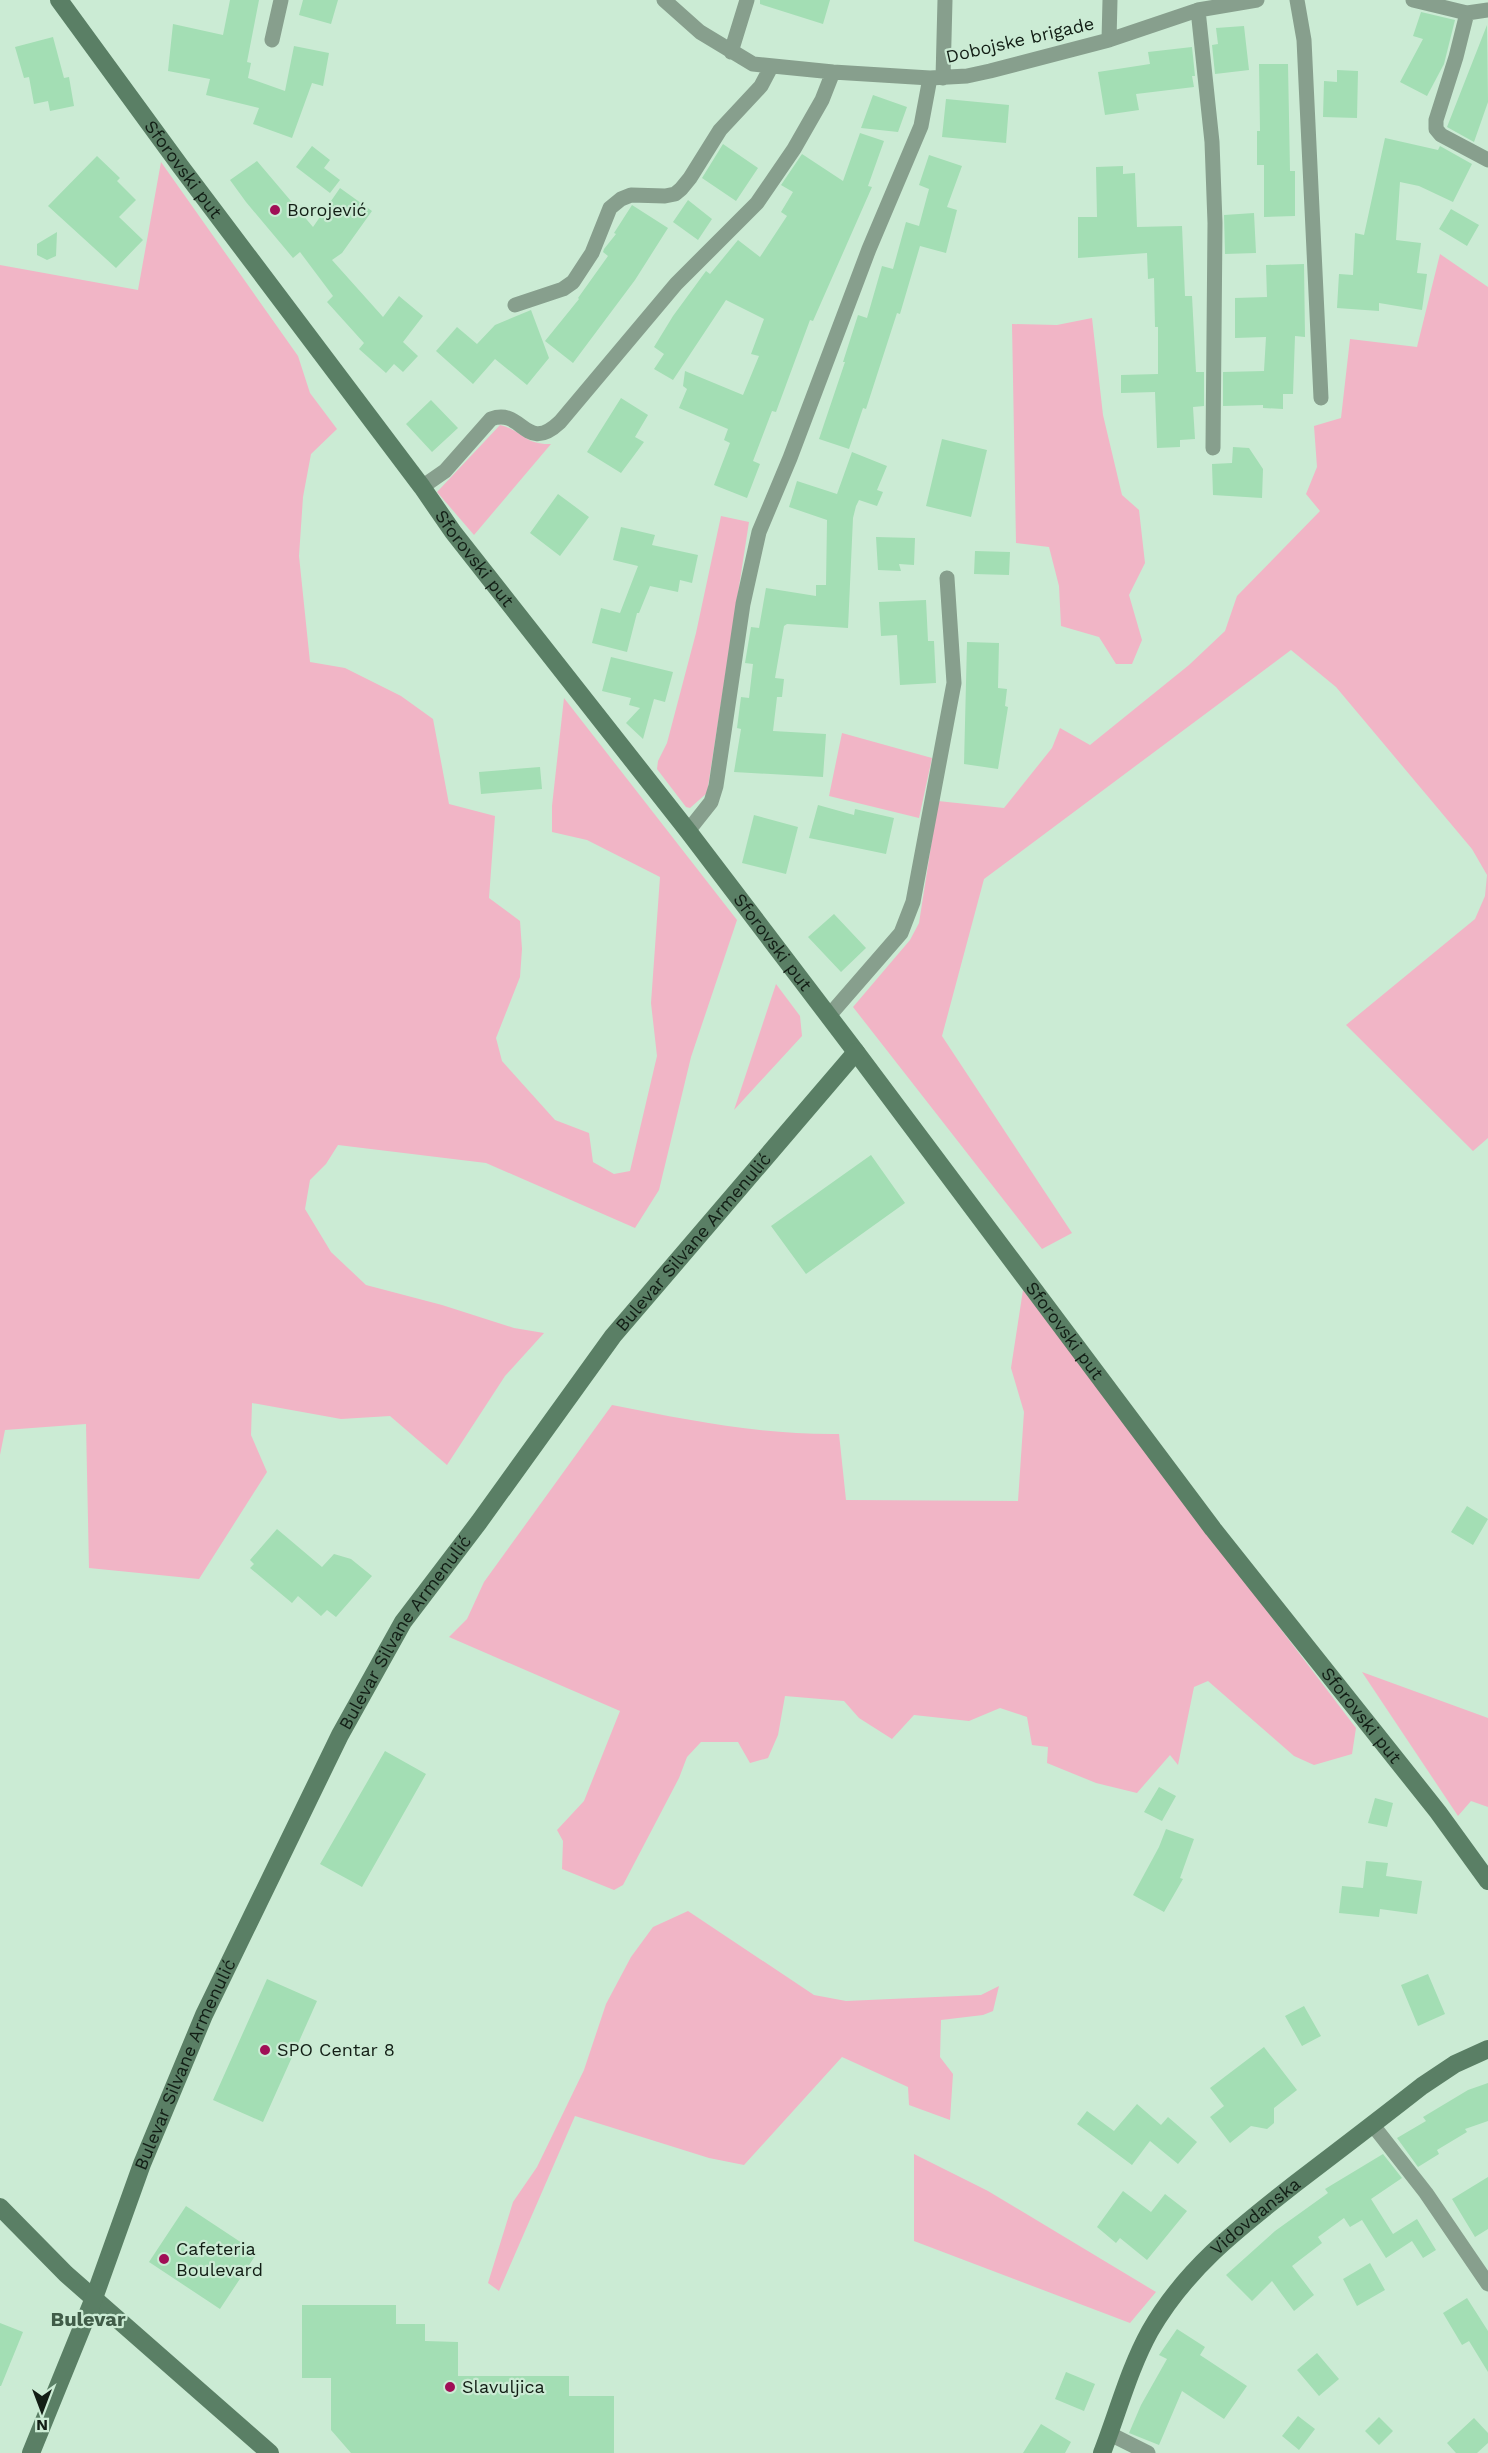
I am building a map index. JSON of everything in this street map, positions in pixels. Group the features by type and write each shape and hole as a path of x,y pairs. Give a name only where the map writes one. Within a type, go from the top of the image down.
{"street":[{"name":"Sforovski put","path":"59,0 181,167 422,487 453,532 688,831 1213,1529 1438,1812 1488,1881"},
{"path":"272,40 281,0"},
{"name":"Dobojske brigade","path":"664,0 700,32 753,64 833,72 936,78 990,71 1109,40 1198,10 1257,0"},
{"path":"731,52 747,0"},
{"path":"688,831 711,802 716,786 743,603 759,532 790,458 869,249 921,126 936,78 945,0"},
{"path":"1109,40 1110,0"},
{"path":"1297,0 1304,40 1321,398"},
{"path":"1413,0 1467,13 1488,10"},
{"path":"1198,10 1212,142 1215,223 1213,448"},
{"path":"1467,13 1436,120 1436,129 1441,135 1488,160"},
{"path":"515,305 563,289 573,282 592,253 610,208 621,199 631,195 665,196 675,194 681,189 720,130 761,86 771,67"},
{"path":"422,487 445,471 491,419 498,416 509,418 532,433 542,434 549,432 560,422 675,284 757,203 794,149 828,88 833,72"},
{"path":"828,1017 901,933 914,902 954,683 947,578"},
{"name":"Bulevar Silvane Armenulić","path":"31,2453 94,2298 142,2164 204,2015 340,1735 403,1622 479,1522 613,1336 856,1052"},
{"name":"Vidovdanska","path":"1102,2453 1130,2372 1150,2331 1173,2295 1198,2265 1228,2236 1422,2086 1455,2064 1488,2049"},
{"path":"1372,2124 1426,2193 1488,2284"},
{"path":"0,2207 66,2274 270,2453"},
{"path":"1110,2434 1148,2453"}],"shaded area":[{"path":"161,162 298,356 310,393 337,429 311,454 303,497 299,556 310,662 345,668 401,696 433,719 449,804 495,816 489,898 520,921 522,949 520,977 496,1038 502,1061 555,1120 589,1133 593,1162 614,1174 630,1171 657,1056 651,1003 660,877 587,840 552,832 552,806 564,698 737,920 691,1057 659,1190 635,1228 486,1163 338,1145 326,1164 310,1180 305,1209 331,1252 366,1285 442,1305 514,1328 544,1333 505,1376 447,1465 390,1416 341,1419 252,1403 251,1435 267,1472 199,1579 89,1568 86,1424 5,1430 0,1455 0,265 138,290"},
{"path":"1440,254 1488,287 1488,1138 1473,1151 1346,1025 1475,919 1485,896 1487,875 1472,849 1336,687 1291,650 984,879 942,1036 1072,1233 1042,1249 853,1007 910,940 919,923 938,801 1004,808 1052,748 1060,728 1090,745 1189,665 1225,631 1237,596 1320,511 1306,494 1317,467 1314,426 1341,418 1350,339 1417,347"},
{"path":"1092,318 1103,415 1122,495 1139,510 1145,563 1129,595 1142,640 1132,664 1116,664 1099,637 1061,626 1059,586 1049,547 1016,543 1012,324 1057,325"},
{"path":"500,425 529,440 551,444 474,535 437,492"},
{"path":"721,516 749,522 707,793 690,808 686,807 657,769 658,761 667,743 696,633"},
{"path":"842,733 932,758 919,818 829,796"},
{"path":"776,984 800,1016 802,1036 734,1110"},
{"path":"1023,1290 1356,1728 1352,1754 1314,1765 1294,1756 1208,1681 1194,1687 1178,1765 1170,1755 1137,1793 1096,1783 1047,1763 1048,1747 1032,1745 1027,1717 1000,1708 969,1721 914,1715 892,1739 859,1718 844,1701 785,1696 778,1735 768,1758 750,1763 738,1742 701,1742 687,1757 679,1778 623,1885 614,1890 562,1869 563,1841 557,1830 584,1801 620,1711 449,1637 467,1619 484,1582 612,1405 752,1429 839,1434 846,1500 1018,1501 1024,1412 1011,1368"},
{"path":"1362,1672 1488,1718 1488,1807 1471,1801 1458,1816"},
{"path":"688,1911 814,1995 846,2001 981,1995 999,1986 993,2011 983,2015 941,2020 940,2057 953,2074 950,2120 909,2105 908,2087 842,2057 744,2165 709,2158 575,2116 499,2291 488,2283 513,2202 537,2167 584,2070 606,2004 631,1957 653,1927"},
{"path":"914,2154 988,2191 1156,2292 1130,2323 914,2241"}],"building":[{"path":"230,0 259,0 247,62 251,63 248,78 285,91 294,46 329,53 323,86 312,83 292,138 253,124 259,108 206,95 210,79 168,71 173,24 223,35"},
{"path":"303,0 338,0 331,24 299,15"},
{"path":"760,0 830,0 823,24 760,4"},
{"path":"1421,12 1455,20 1444,64 1427,96 1400,82 1423,39 1413,36"},
{"path":"1487,25 1488,102 1474,142 1447,127"},
{"path":"1244,26 1249,70 1215,74 1212,45 1218,44 1216,28"},
{"path":"53,37 64,78 69,77 74,106 50,111 48,101 34,104 29,77 24,78 15,47"},
{"path":"1192,47 1194,87 1136,94 1139,110 1105,115 1098,72 1150,64 1148,52"},
{"path":"1259,64 1288,64 1290,171 1295,171 1295,216 1264,217 1264,165 1257,165 1257,131 1260,131"},
{"path":"1337,70 1358,71 1357,118 1323,117 1324,81 1337,82"},
{"path":"873,95 907,107 898,132 861,128"},
{"path":"946,99 1009,105 1006,143 942,137"},
{"path":"860,133 884,141 868,186 872,187 813,321 810,320 776,412 772,411 753,461 760,464 747,498 714,485 730,443 724,440 728,429 679,408 687,389 683,386 685,371 743,395 759,356 751,354 764,319 726,300 673,380 654,369 664,354 654,347 673,316 706,271 710,274 738,240 760,257 787,216 781,212 793,192 781,185 802,154 843,181"},
{"path":"1385,138 1438,150 1440,146 1472,164 1453,202 1419,186 1400,182 1396,240 1421,243 1417,273 1427,274 1422,310 1379,303 1379,311 1337,308 1339,274 1353,275 1355,233 1364,235"},
{"path":"723,144 758,168 736,201 702,178"},
{"path":"312,146 330,160 324,168 340,180 330,193 296,167"},
{"path":"929,155 962,166 947,207 957,210 946,253 920,246 900,314 897,313 866,409 863,408 849,449 819,439 858,315 867,318 882,266 893,269 906,222 919,226 929,189 919,185"},
{"path":"97,156 120,178 117,181 136,200 119,217 143,240 116,268 48,206"},
{"path":"257,161 313,227 340,188 372,211 342,253 332,260 383,317 399,296 423,316 403,342 418,356 403,372 394,364 386,373 359,349 364,343 327,302 333,296 300,252 293,258 230,180"},
{"path":"1123,166 1123,174 1135,173 1137,227 1182,226 1185,296 1192,296 1196,372 1204,372 1204,406 1193,407 1195,439 1180,440 1180,447 1157,448 1155,392 1121,393 1121,375 1158,374 1158,327 1155,327 1154,278 1148,279 1147,253 1078,258 1078,217 1097,217 1096,167"},
{"path":"688,200 712,219 698,240 673,222"},
{"path":"632,205 668,228 635,280 573,363 545,341 579,299 608,256 603,252 604,249 616,234 614,233"},
{"path":"1451,209 1479,225 1467,246 1439,229"},
{"path":"1254,213 1256,253 1225,254 1224,215"},
{"path":"57,232 56,256 47,260 37,255 37,244"},
{"path":"1304,264 1305,337 1295,336 1293,394 1283,394 1283,409 1263,408 1263,405 1223,406 1223,372 1264,371 1266,337 1235,338 1235,298 1267,297 1266,265"},
{"path":"531,310 549,358 527,385 495,359 473,384 436,351 457,327 477,344 495,325"},
{"path":"621,398 648,415 635,437 644,442 621,473 587,452"},
{"path":"431,400 458,428 432,452 406,424"},
{"path":"942,439 987,450 971,517 926,506"},
{"path":"1233,447 1249,448 1263,469 1262,498 1213,495 1212,464 1232,463"},
{"path":"852,452 887,466 877,490 883,492 877,506 859,500 853,518 848,628 787,624 784,626 775,678 784,679 782,697 777,697 773,731 826,734 823,777 734,772 741,729 737,728 741,697 749,698 753,664 745,663 751,627 759,628 766,588 816,596 816,585 826,585 827,520 789,507 797,481 837,494"},
{"path":"558,494 589,517 560,556 530,533"},
{"path":"621,527 655,535 652,545 698,555 692,583 680,580 678,592 650,586 639,613 637,613 627,652 592,643 601,608 620,613 638,566 613,560"},
{"path":"876,537 915,538 914,565 899,564 901,571 878,570"},
{"path":"975,551 1010,552 1009,575 974,574"},
{"path":"926,600 928,641 934,641 936,683 900,685 897,635 881,636 879,602"},
{"path":"967,642 999,643 998,688 1007,689 1005,706 1008,707 998,769 964,764"},
{"path":"611,657 673,672 665,702 654,699 643,739 626,723 640,708 629,705 631,698 602,691"},
{"path":"540,767 542,789 481,794 479,772"},
{"path":"818,805 854,815 855,809 894,818 886,854 809,838"},
{"path":"754,815 798,827 786,874 742,863"},
{"path":"834,914 866,948 841,972 808,937"},
{"path":"871,1155 905,1203 806,1274 771,1226"},
{"path":"1467,1506 1488,1519 1473,1545 1451,1532"},
{"path":"277,1529 322,1567 334,1554 351,1559 372,1576 336,1617 327,1610 321,1616 298,1596 292,1603 250,1568 254,1564 250,1560"},
{"path":"385,1751 426,1774 362,1887 320,1864"},
{"path":"1159,1787 1176,1796 1162,1821 1144,1812"},
{"path":"1375,1798 1393,1803 1387,1827 1368,1823"},
{"path":"1166,1829 1194,1839 1180,1878 1183,1879 1164,1912 1133,1895"},
{"path":"1366,1861 1388,1863 1386,1876 1422,1881 1417,1914 1380,1909 1379,1917 1339,1913 1342,1886 1363,1888"},
{"path":"1428,1974 1445,2014 1418,2026 1401,1985"},
{"name":"SPO Centar 8","path":"267,1979 317,2001 263,2122 213,2100"},
{"path":"1304,2006 1321,2036 1302,2046 1285,2016"},
{"path":"1264,2047 1297,2090 1274,2108 1274,2123 1267,2129 1251,2126 1230,2143 1210,2117 1224,2106 1210,2088"},
{"path":"1488,2083 1488,2121 1465,2129 1467,2132 1437,2150 1439,2154 1418,2167 1397,2138 1426,2121 1423,2117 1468,2090"},
{"path":"1137,2104 1161,2125 1168,2117 1197,2142 1178,2164 1150,2141 1132,2165 1077,2124 1087,2111 1114,2131"},
{"path":"1383,2154 1402,2178 1371,2199 1393,2234 1417,2219 1436,2250 1423,2258 1412,2241 1386,2258 1362,2220 1350,2227 1344,2218 1318,2237 1322,2243 1292,2266 1314,2295 1294,2311 1272,2281 1252,2301 1226,2275 1275,2231 1328,2193 1325,2189"},
{"path":"1488,2177 1488,2229 1475,2237 1452,2199"},
{"path":"1123,2191 1151,2212 1165,2194 1187,2211 1147,2260 1120,2238 1116,2243 1097,2227"},
{"path":"186,2206 257,2253 220,2309 149,2262"},
{"path":"1370,2263 1385,2290 1357,2306 1343,2279"},
{"path":"1467,2298 1488,2331 1488,2372 1469,2341 1462,2345 1443,2313"},
{"name":"Slavuljica","path":"302,2305 396,2305 396,2324 425,2324 425,2341 458,2342 458,2376 569,2376 569,2396 614,2396 614,2453 351,2453 331,2430 331,2378 302,2378"},
{"path":"0,2323 23,2332 1,2386 0,2386"},
{"path":"1177,2329 1205,2347 1200,2355 1247,2386 1224,2419 1182,2391 1159,2445 1129,2433 1141,2405 1167,2359 1159,2355"},
{"path":"1317,2353 1339,2379 1319,2396 1297,2370"},
{"path":"1066,2372 1095,2384 1084,2411 1055,2399"},
{"path":"1298,2416 1315,2429 1299,2450 1282,2436"},
{"path":"1379,2417 1393,2431 1379,2445 1365,2431"},
{"path":"1474,2418 1488,2433 1488,2443 1477,2453 1456,2453 1447,2443"},
{"path":"1041,2424 1071,2442 1065,2453 1023,2453"}],"place":[{"name":"Borojević","path":"275,210"},
{"name":"SPO Centar 8","path":"265,2050"},
{"name":"Cafeteria Boulevard","path":"164,2259"},
{"name":"Slavuljica","path":"450,2387"}],"district":[{"name":"Bulevar","path":"88,2319"}]}
